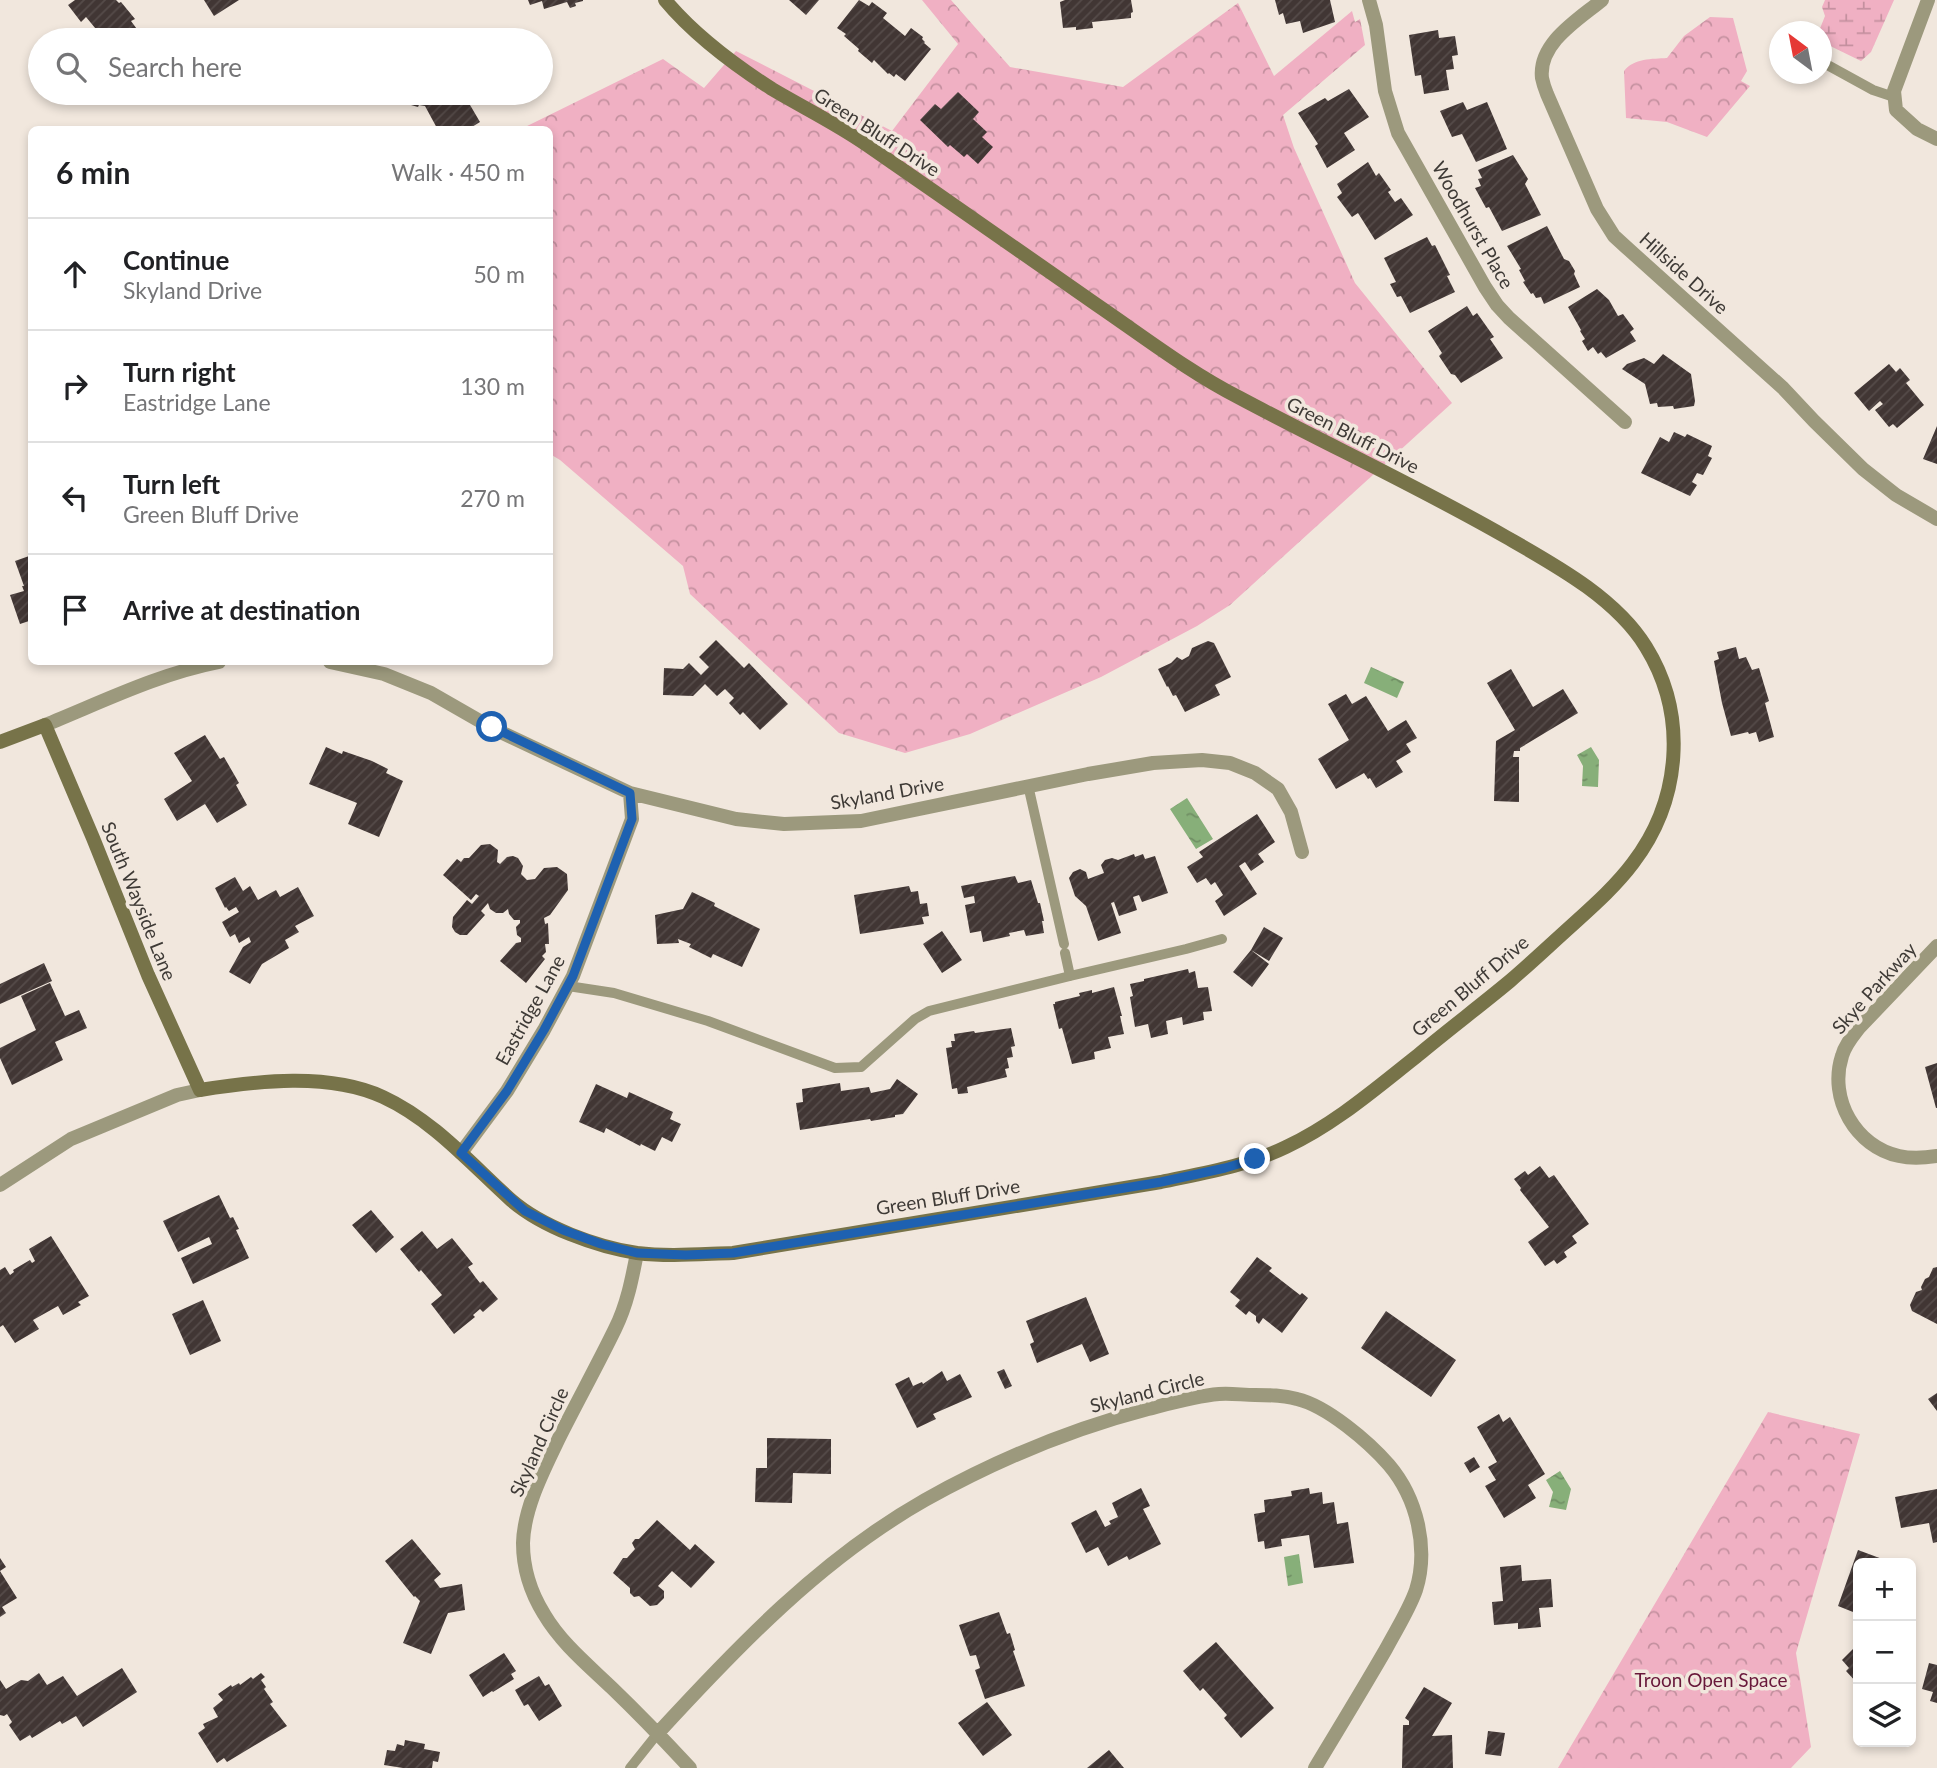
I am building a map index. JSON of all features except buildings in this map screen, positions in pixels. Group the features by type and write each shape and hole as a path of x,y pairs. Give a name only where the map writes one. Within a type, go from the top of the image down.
{"street":[{"name":"Green Bluff Drive","path":"0,1185 71,1139 177,1096 245,1083 296,1081 339,1084 383,1097 412,1114 535,1217 601,1244 637,1253 733,1253 1161,1182 1225,1168 1283,1149 1346,1113 1512,979 1606,895 1632,865 1654,829 1673,771 1673,722 1668,695 1662,677 1638,634 1612,606 1533,553 1455,508 1244,401 1181,363 863,142 733,64 697,34 665,0"},
{"name":"Woodhurst Place","path":"1369,0 1376,25 1385,91 1398,133 1485,287 1509,318 1625,422"},
{"name":"Hillside Drive","path":"1602,0 1561,34 1548,51 1542,76 1547,94 1604,223 1626,247 1783,388 1863,469 1896,495 1937,519"},
{"path":"1928,0 1894,91 1895,104 1917,129 1937,139"},
{"path":"0,742 136,687 204,665"},
{"name":"Skyland Drive","path":"344,665 384,674 431,693 492,727 630,793 736,818 785,824 862,821 1028,785 1153,763 1202,760 1230,763 1255,773 1278,789 1291,812 1302,852"},
{"name":"South Wayside Lane","path":"45,725 148,975 200,1090"},
{"name":"Eastridge Lane","path":"461,1153 507,1091 573,976 632,819 630,793"},
{"name":"Skye Parkway","path":"1937,946 1859,1028 1842,1055 1839,1077 1843,1107 1854,1127 1869,1143 1898,1156 1937,1156"},
{"name":"Skyland Circle","path":"637,1253 630,1290 621,1315 543,1472 527,1515 523,1543 525,1567 531,1591 544,1615 564,1642 658,1733 690,1768"},
{"name":"Skyland Circle","path":"658,1733 780,1607 852,1549 924,1501 1022,1452 1128,1414 1184,1399 1221,1394 1277,1395 1299,1399 1324,1410 1380,1455 1403,1485 1412,1504 1421,1539 1416,1589 1403,1618 1315,1768"}],"lane":[{"path":"1832,67 1895,104"},
{"path":"1028,785 1070,976"},
{"path":"568,986 614,993 708,1021 835,1068 861,1066 915,1019 929,1011 1222,939"},
{"path":"630,1768 658,1733"}],"green space":[{"path":"922,0 951,0 1010,67 1123,87 1238,3 1274,76 1352,11 1355,22 1360,19 1365,45 1283,115 1294,148 1355,283 1452,403 1230,605 1197,626 1101,677 970,734 905,753 839,733 690,594 683,566 553,456 553,126 527,126 663,59 704,88 736,51 892,131 958,44"},
{"path":"1825,0 1894,0 1871,52 1861,61 1832,47 1832,21 1823,21 1825,16 1822,7"},
{"path":"1710,17 1733,18 1747,71 1741,81 1750,86 1707,137 1667,122 1626,118 1624,71 1638,61 1667,58 1684,36"},
{"name":"Troon Open Space","path":"1768,1412 1860,1434 1796,1653 1811,1747 1791,1768 1558,1768"}],"water":[{"path":"1371,667 1404,682 1397,698 1364,683"},
{"path":"1591,747 1599,760 1598,787 1582,786 1583,766 1577,755"},
{"path":"1187,798 1213,839 1196,849 1170,809"},
{"path":"1560,1471 1571,1489 1566,1510 1549,1507 1553,1492 1546,1480"},
{"path":"1299,1554 1303,1583 1288,1586 1284,1557"}],"route":[{"path":"492,727 630,793 632,819 573,976 507,1091 461,1153 513,1201 535,1217 601,1244 637,1253 733,1253 1161,1182 1255,1159"}]}
